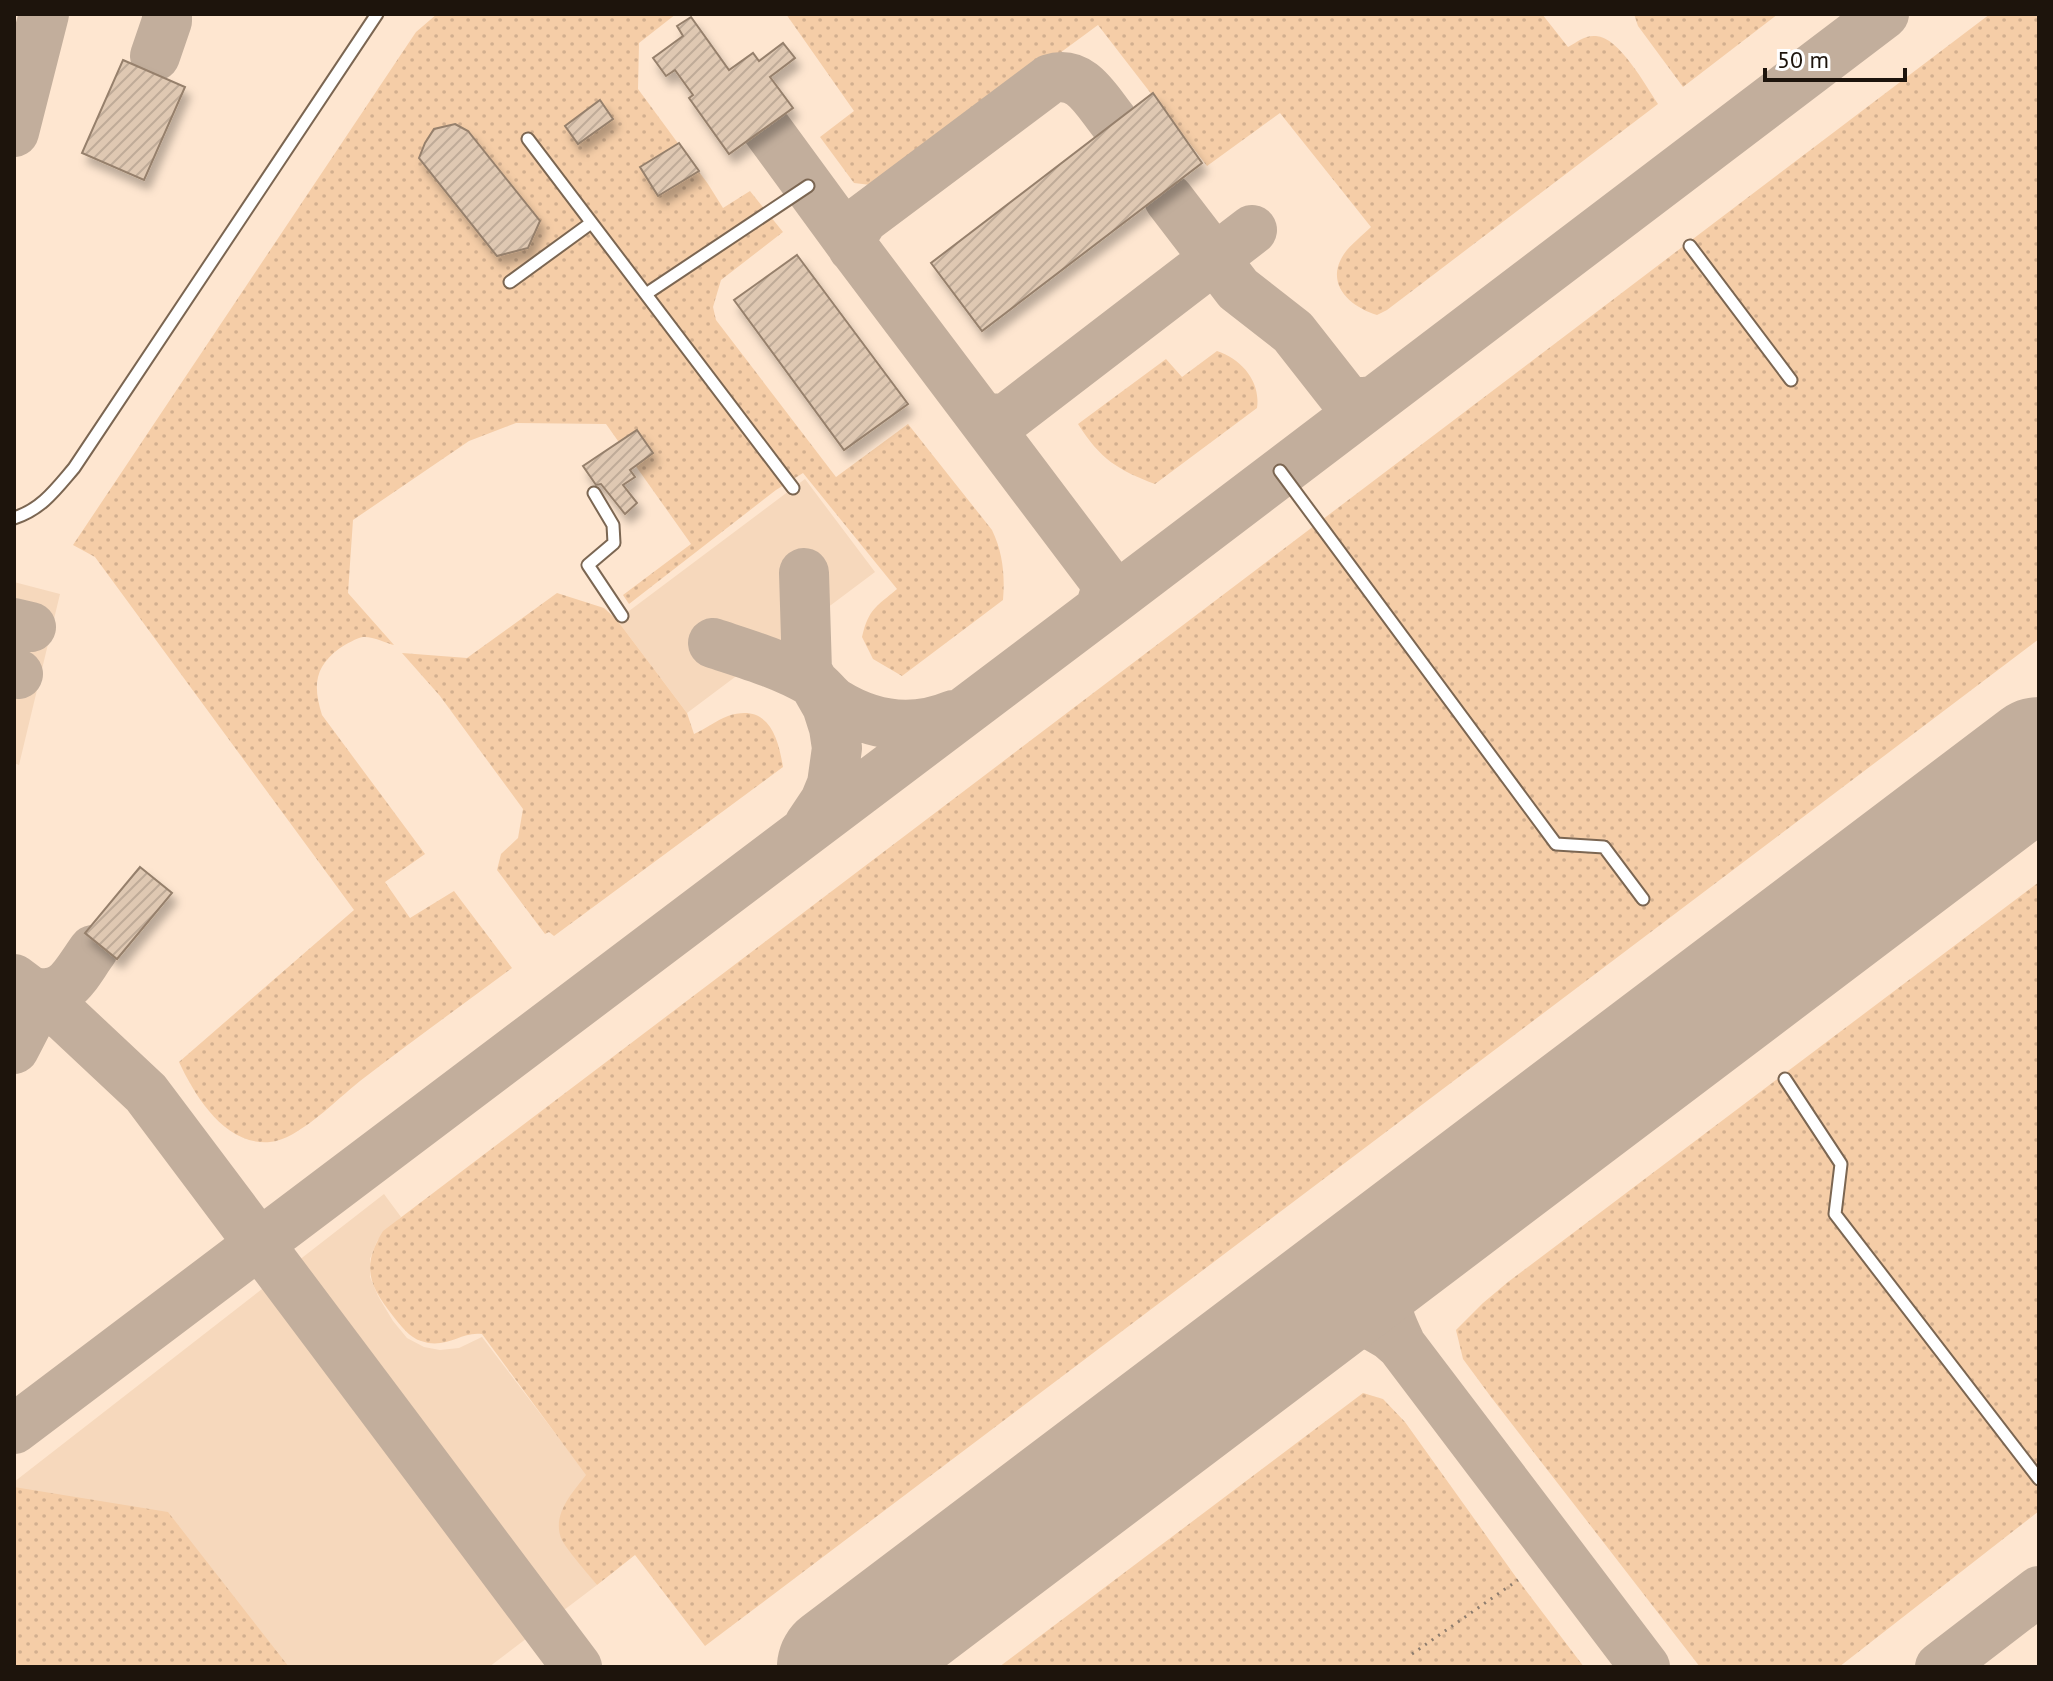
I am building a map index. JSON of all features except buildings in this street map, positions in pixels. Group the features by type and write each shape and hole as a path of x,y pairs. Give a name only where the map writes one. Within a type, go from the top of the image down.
{"lane":[{"path":"14,518 28,514 46,501 74,468 377,14"},
{"path":"528,139 793,488"},
{"path":"646,294 808,186"},
{"path":"510,282 591,223"},
{"path":"1690,246 1791,380"},
{"path":"1280,471 1556,844 1604,847 1643,899"},
{"path":"594,493 613,525 614,543 588,565 622,616"},
{"path":"1785,1079 1841,1164 1835,1214 2039,1479"}],"path":[{"path":"1412,1654 1518,1580"}],"shaded area":[{"path":"437,14 676,14 639,43 638,89 723,208 750,191 783,232 721,280 713,307 716,320 836,477 908,424 992,530 1002,564 1003,600 902,676 873,659 862,637 867,620 874,609 897,589 803,473 776,490 629,604 623,595 691,544 606,424 516,423 469,441 353,520 348,593 394,645 363,637 331,655 318,678 317,695 322,715 425,854 385,882 410,918 454,891 512,968 360,1081 305,1127 281,1140 254,1141 239,1136 214,1116 179,1062 354,910 95,557 73,545 416,32"},
{"path":"786,14 1542,14 1568,47 1592,36 1605,38 1623,53 1658,104 1377,315 1349,300 1337,275 1344,254 1371,227 1280,113 1207,166 1098,25 879,186 854,183 820,137 854,111"},
{"path":"1634,14 1778,14 1683,87 1638,26"},
{"path":"1990,14 2039,14 2039,639 705,1646 635,1555 597,1585 567,1548 559,1529 565,1504 586,1475 482,1334 430,1343 413,1337 399,1323 378,1295 371,1275 372,1255 383,1231"},
{"path":"1217,351 1234,359 1248,372 1256,389 1257,408 1155,484 1130,474 1102,455 1078,424 1166,359 1182,377"},
{"path":"805,479 875,572 687,713 617,620"},
{"path":"14,582 60,594 19,765 14,763"},
{"path":"557,593 604,608 617,620 687,713 694,734 728,716 753,714 769,725 778,744 783,767 554,936 549,932 545,934 497,870 501,854 518,838 523,809 440,696 402,653 467,658"},
{"path":"2039,882 2039,1511 1839,1667 1700,1667 1463,1359 1456,1330 1508,1282"},
{"path":"384,1194 401,1217 377,1241 370,1259 370,1277 393,1321 407,1338 424,1347 440,1350 459,1348 482,1337 587,1475 561,1538 597,1585 489,1667 288,1667 14,1487 14,1482"},
{"path":"1363,1393 1383,1399 1405,1422 1584,1667 999,1667"},
{"path":"14,1487 168,1512 289,1667 14,1667"}],"taxiway":[{"path":"14,132 44,14"},
{"path":"155,56 167,14"},
{"path":"14,1429 1884,14"},
{"path":"853,248 855,232 863,219 1050,79 1071,78 1079,82 1113,121"},
{"path":"766,128 1104,580 1105,593 1100,609"},
{"path":"1169,199 1238,289 1293,332 1344,397 1354,402 1373,401"},
{"path":"979,414 988,419 1007,418 1252,230"},
{"path":"804,573 807,671 827,706 837,748 832,784 809,825"},
{"path":"14,623 31,627"},
{"path":"713,643 800,676 815,684 835,703 863,717 907,725 953,715"},
{"path":"14,673 18,674"},
{"path":"52,1006 34,992 54,992 62,988 75,976 93,950"},
{"path":"14,979 66,1018 146,1093 577,1667"},
{"path":"14,1049 44,1000"},
{"path":"1401,1345 1390,1319 1388,1294 1396,1264 1410,1236"},
{"path":"1293,1325 1336,1319 1363,1322 1376,1327 1401,1345 1645,1667"},
{"path":"1940,1667 2039,1591"}],"runway":[{"path":"840,1667 2039,760"}]}
